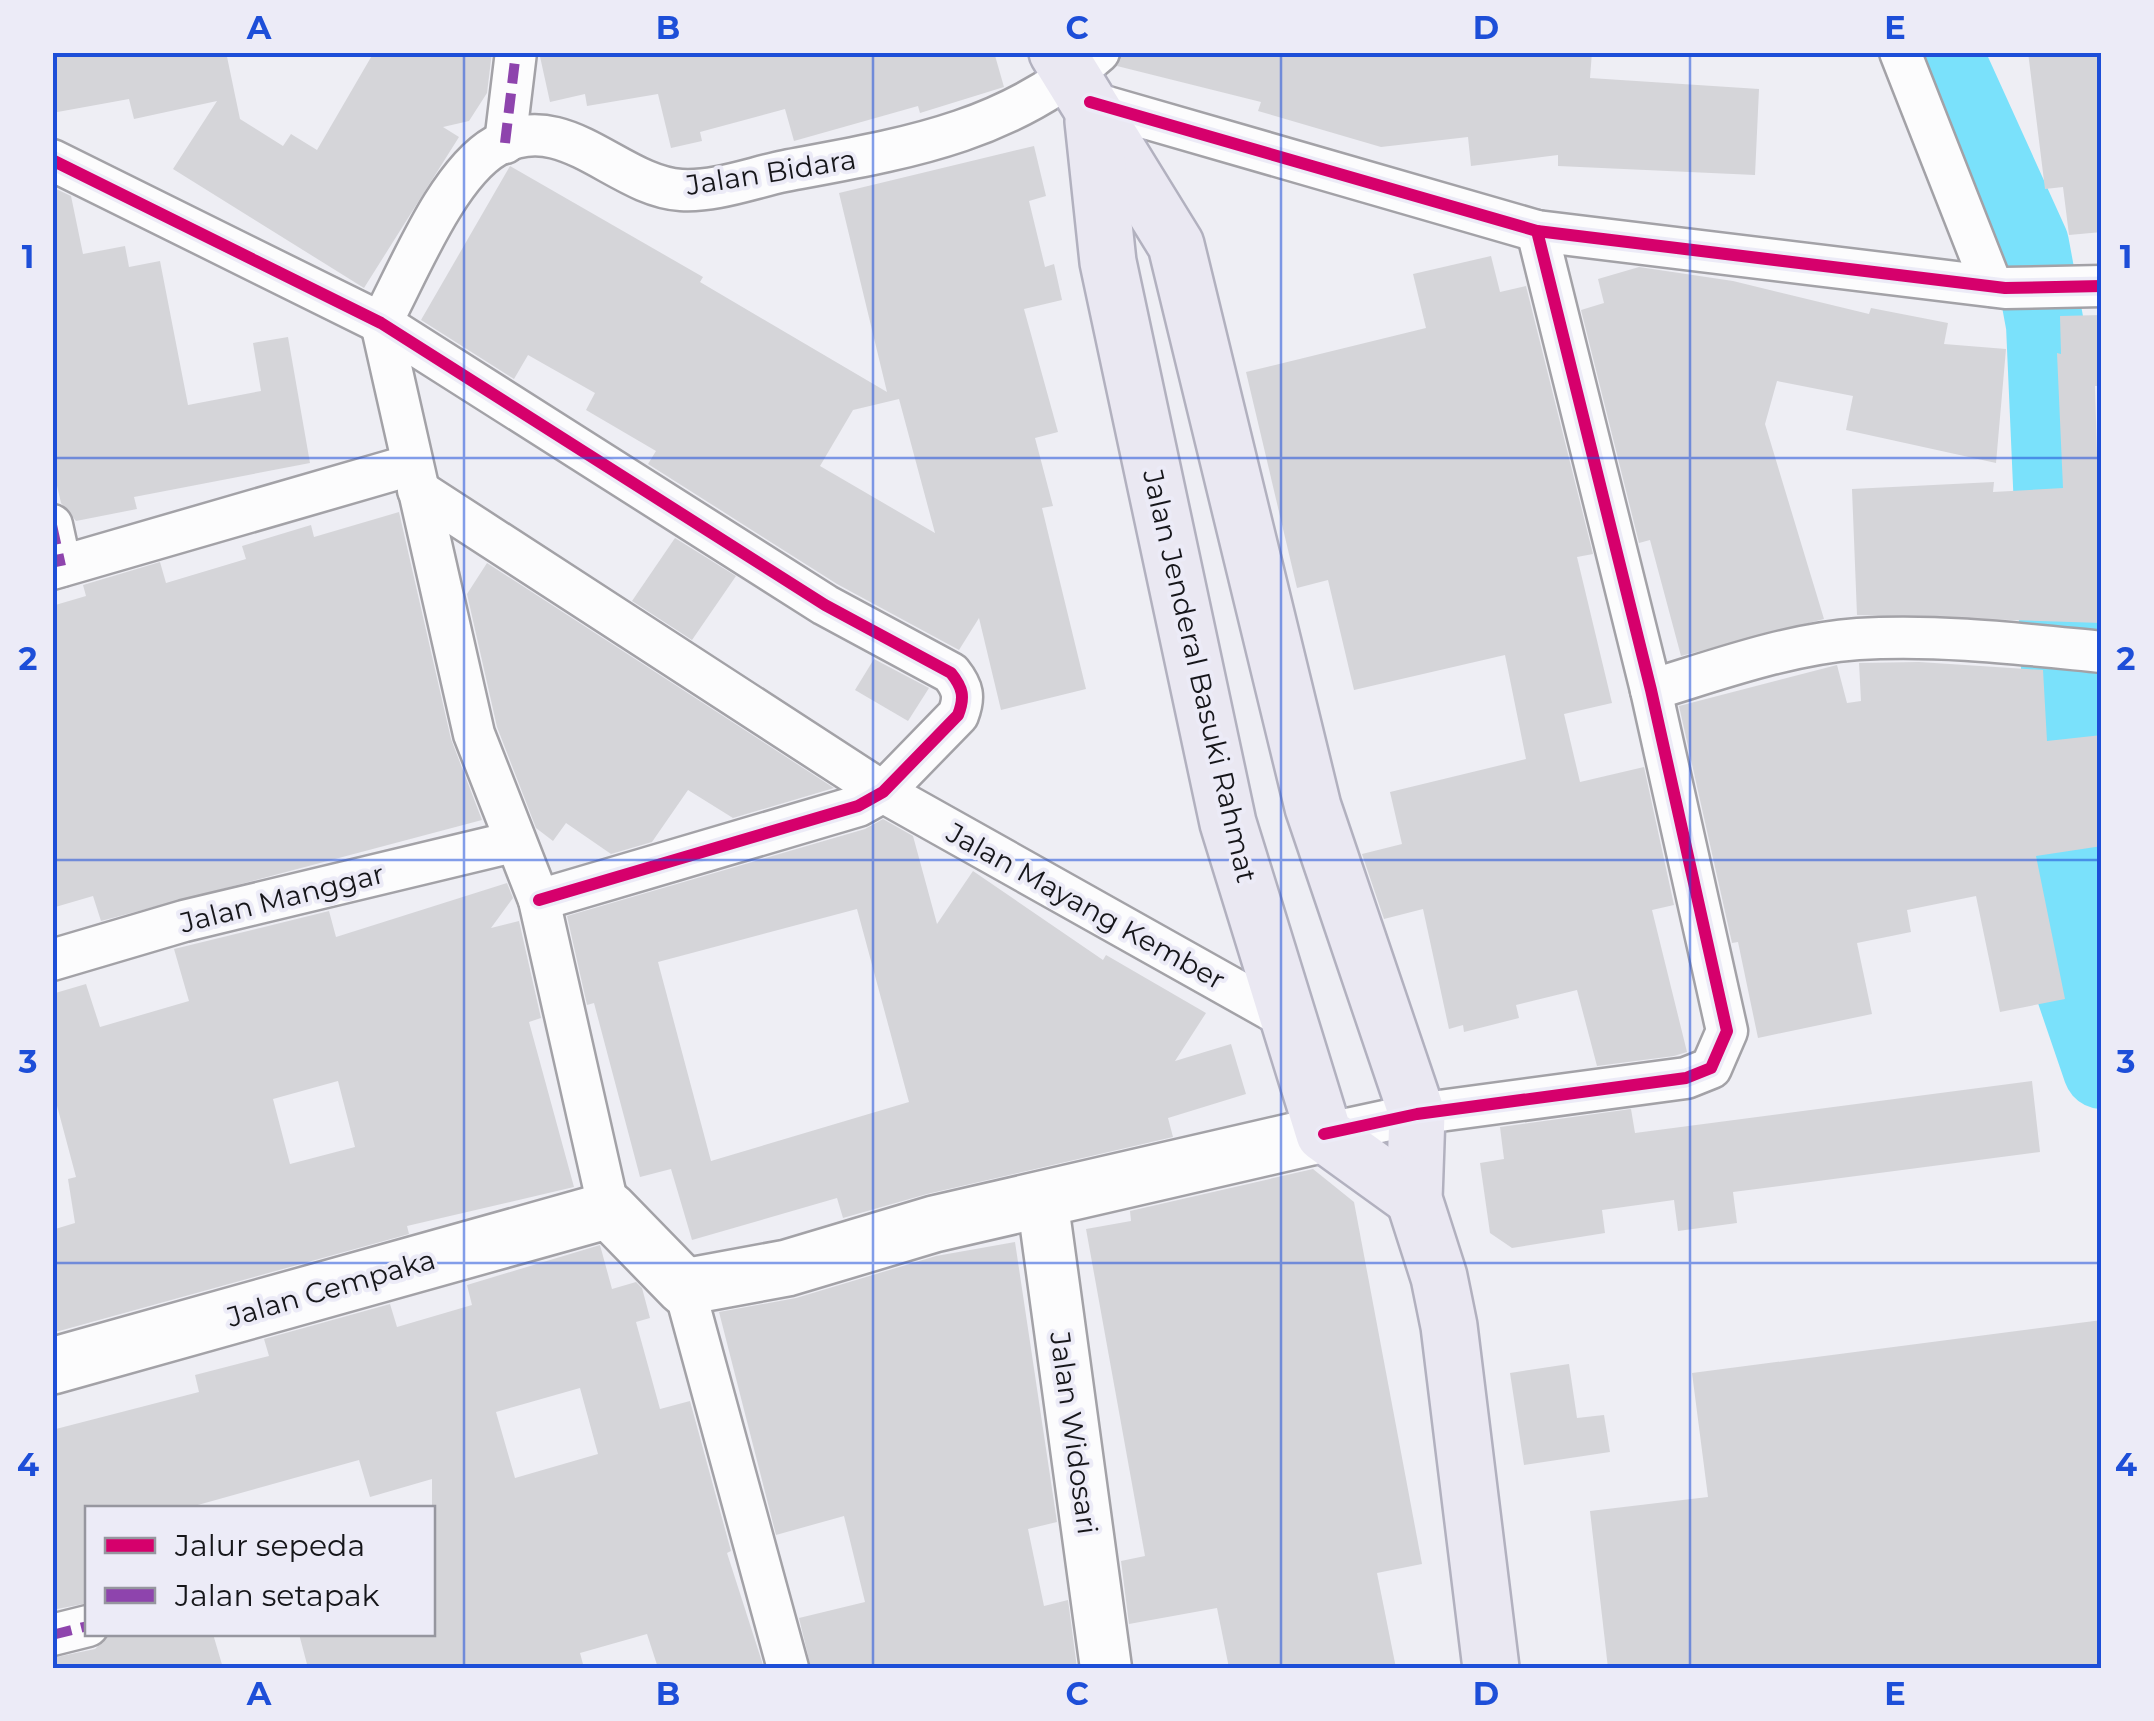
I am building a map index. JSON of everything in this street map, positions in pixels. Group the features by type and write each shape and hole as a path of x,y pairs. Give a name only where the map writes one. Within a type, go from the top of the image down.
{"highway":[{"name":"Jalan Jenderal Basuki Rahmat","path":"1080,70 1108,262 1224,804 1324,1134"},
{"path":"1080,70 1176,245 1313,807 1417,1114 1414,1199 1439,1278 1448,1326 1491,1668"},
{"path":"1324,1134 1414,1199"}],"main road":[{"path":"609,1210 684,1288 788,1268 1042,1198 1324,1134"},
{"name":"Jalan Cempaka","path":"52,1366 609,1210"}],"street":[{"path":"516,52 505,143 475,163 453,192 380,322 474,734 513,842 539,900 609,1210"},
{"path":"1900,52 1998,287"},
{"path":"1080,70 1536,231 1998,287 2059,290 2102,286"},
{"name":"Jalan Bidara","path":"505,143 550,138 582,146 644,181 679,190 718,187 908,149 982,126 1080,70"},
{"path":"52,160 380,322 825,605 951,673 961,686 964,700 958,716 883,792 858,806 539,900"},
{"path":"1324,1134 1417,1114 1686,1078 1711,1068 1722,1052 1727,1031 1650,690 1536,231"},
{"path":"52,526 57,568 414,477"},
{"name":"Jalan Mayang Kember","path":"414,477 883,792 1289,1020"},
{"path":"1650,690 1766,656 1856,639 2020,642 2088,651"},
{"name":"Jalan Manggar","path":"52,960 184,921 513,842"},
{"name":"Jalan Widosari","path":"1042,1198 1106,1668"},
{"path":"684,1288 788,1668"},
{"path":"52,1635 85,1627"}],"building":[{"path":"52,52 226,52 240,119 283,146 291,134 317,150 374,52 492,52 487,93 469,121 443,127 459,137 364,288 173,169 217,101 134,119 129,99 52,113"},
{"path":"539,52 994,52 1004,87 920,113 918,106 794,141 785,109 700,132 702,141 671,148 658,94 587,106 585,94 550,102"},
{"path":"1122,52 1592,52 1590,78 1759,89 1755,175 1558,166 1558,155 1471,166 1468,137 1381,147 1258,111 1261,102 1117,66"},
{"path":"2028,52 2102,52 2102,232 2069,235 2063,187 2045,189"},
{"path":"1034,146 1046,196 1029,201 1045,267 1054,264 1062,300 1024,309 1058,432 1035,438 1053,506 1042,508 1086,689 1001,710 979,618 959,650 837,584 648,464 656,451 586,410 595,393 528,355 514,379 421,320 510,166 703,277 700,282 887,392 839,193","holes":["899,399 935,533 820,466 853,410"]},
{"path":"52,187 71,196 83,254 125,246 129,267 160,261 188,405 261,391 253,343 288,337 310,463 134,497 137,509 76,521 61,503 52,464"},
{"path":"1491,256 1500,292 1526,286 1593,554 1577,557 1612,703 1564,714 1580,782 1644,767 1674,905 1652,910 1687,1052 1674,1056 1597,1066 1577,990 1516,1005 1519,1018 1464,1032 1463,1025 1449,1029 1423,909 1384,919 1362,854 1402,844 1390,792 1526,759 1505,655 1354,690 1328,580 1297,588 1246,372 1426,328 1413,274"},
{"path":"1639,267 1733,281 1869,314 1871,308 1948,323 1944,344 2006,349 1996,463 1846,430 1853,396 1777,381 1765,424 1824,619 1681,656 1650,540 1639,543 1581,310 1604,303 1598,279"},
{"path":"2102,315 2102,386 2095,386 2102,623 1857,615 1852,489 1994,482 1993,492 2063,488 2057,353 2061,354 2060,316"},
{"path":"399,512 451,739 482,820 101,921 93,896 52,908 52,606 86,596 83,585 160,562 166,583 246,559 242,546 311,525 314,537"},
{"path":"675,538 736,576 692,640 632,601"},
{"path":"487,563 834,788 733,818 688,790 652,842 611,854 566,823 553,841 536,828 497,727 467,594"},
{"path":"874,659 929,688 908,721 855,690"},
{"path":"1919,662 2043,670 2047,741 2102,735 2102,846 2036,856 2065,999 2000,1012 1976,896 1907,910 1911,932 1857,943 1872,1014 1758,1038 1738,942 1732,943 1679,706 1837,665 1847,703 1861,701 1859,663"},
{"path":"883,819 913,836 937,924 973,871 1103,960 1106,955 1206,1013 1175,1061 1231,1044 1246,1094 1168,1118 1173,1137 927,1194 843,1218 837,1198 692,1240 671,1169 640,1177 594,1003 587,1005 567,916 865,829","holes":["857,909 909,1102 711,1161 658,962"]},
{"path":"507,883 513,898 491,928 519,921 541,1018 529,1022 574,1187 407,1226 409,1234 52,1333 52,1230 75,1223 68,1179 76,1177 52,1087 52,994 86,984 100,1027 189,1001 174,949 329,911 336,937","holes":["338,1081 355,1147 290,1164 273,1099"]},
{"path":"2032,1081 2040,1152 1733,1192 1737,1223 1678,1231 1674,1200 1602,1210 1605,1233 1512,1248 1490,1233 1480,1163 1504,1159 1500,1127 1631,1109 1635,1133"},
{"path":"1313,1169 1354,1202 1422,1564 1377,1573 1396,1668 1229,1668 1217,1608 1129,1624 1121,1561 1145,1556 1086,1229 1131,1221 1130,1211"},
{"path":"1015,1242 1057,1522 1028,1529 1044,1606 1068,1600 1077,1668 811,1668 799,1618 865,1602 844,1516 776,1535 719,1312 796,1298 936,1256"},
{"path":"600,1245 612,1289 636,1282 642,1288 650,1318 636,1322 660,1409 690,1401 731,1551 727,1553 764,1668 658,1668 647,1634 580,1653 584,1668 308,1668 300,1636 435,1636 432,1479 370,1497 359,1460 194,1506 85,1506 85,1604 52,1610 52,1430 199,1392 195,1375 269,1356 264,1339 390,1304 397,1327 472,1305 467,1285","holes":["580,1388 598,1454 515,1478 496,1412"]},
{"path":"2102,1320 2102,1668 1608,1668 1590,1511 1708,1497 1692,1373"},
{"path":"1569,1364 1577,1418 1604,1415 1610,1452 1524,1465 1510,1373"},
{"path":"108,1636 214,1636 223,1668 52,1668 52,1658 95,1649"}],"waterway":[{"path":"1943,52 2030,244 2045,325 2074,988 2102,1070"}],"marked path":[{"path":"505,143 516,52"},
{"path":"52,525 61,566"},
{"path":"52,1635 85,1627"}],"cycle path":[{"path":"1090,102 1537,231 2005,288 2102,286"},
{"path":"52,160 381,323 825,605 951,673 958,683 962,693 958,715 883,792 858,806 539,900"},
{"path":"1324,1134 1417,1114 1686,1078 1711,1068 1727,1031 1651,690 1537,231"}]}
